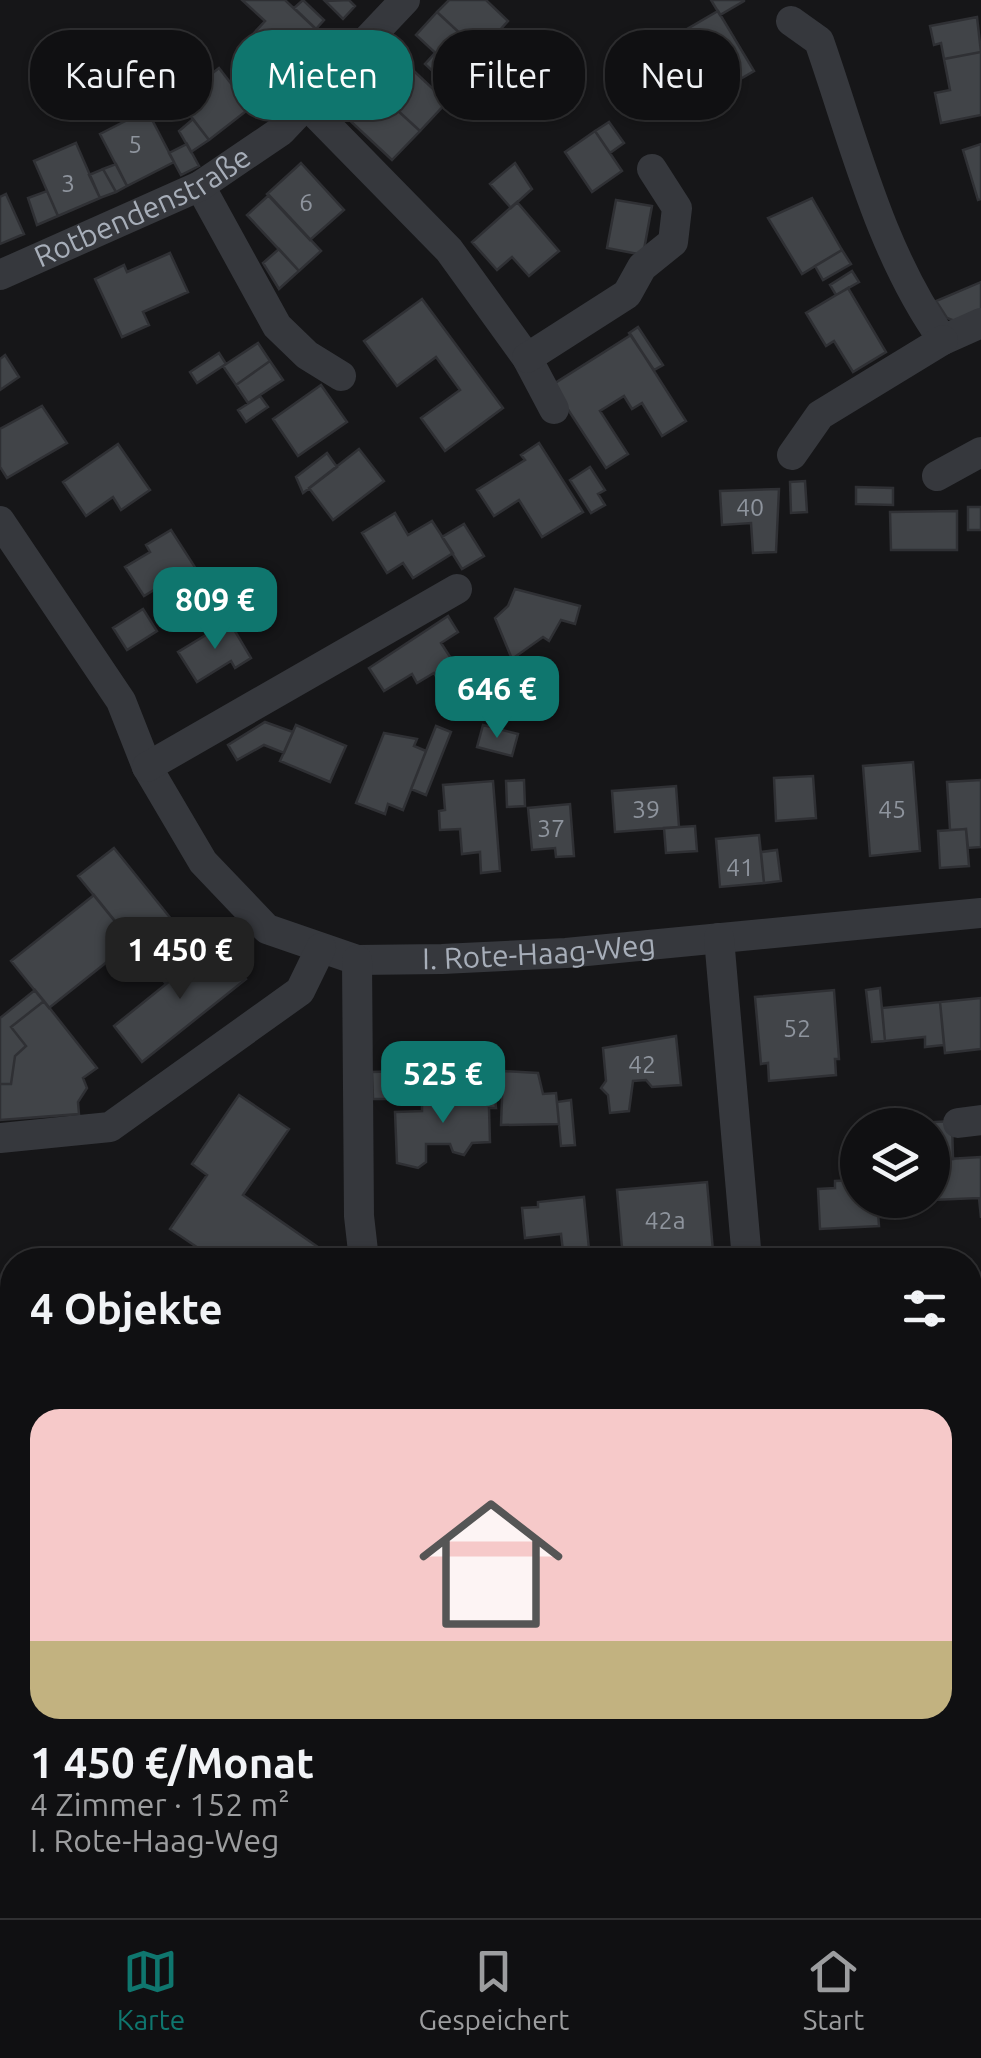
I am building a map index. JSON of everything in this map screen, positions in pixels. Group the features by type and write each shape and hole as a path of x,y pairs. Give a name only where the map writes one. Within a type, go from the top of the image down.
{"street":[{"name":"Rotbendenstraße","path":"376,30 405,0"},
{"path":"791,22 819,40 890,246 917,303 943,340"},
{"name":"Rotbendenstraße","path":"0,274 200,186 291,120"},
{"path":"322,120 450,250 527,358 554,409"},
{"path":"527,358 626,294 642,267 673,242 677,208 652,169"},
{"path":"200,186 277,326 307,354 341,376"},
{"path":"792,455 820,415 943,340 981,323"},
{"path":"937,476 981,452"},
{"name":"I. Rote-Haag-Weg","path":"0,521 121,701 147,767 204,862 267,929 357,960 511,956 981,913"},
{"path":"147,767 456,589"},
{"path":"719,938 746,1248"},
{"path":"0,1138 110,1127 300,991 321,948"},
{"path":"357,960 359,1216 363,1248"}],"building":[{"path":"242,0 285,0 317,30 257,30 265,21"},
{"path":"303,0 324,20 316,29 294,8"},
{"path":"349,0 355,6 343,19 325,1"},
{"path":"449,0 486,0 508,21 500,30 456,30 437,12"},
{"path":"711,0 744,0 744,1 720,15"},
{"path":"718,11 729,30 685,30"},
{"path":"437,12 456,30 433,30 433,51 416,35"},
{"path":"977,17 981,52 944,59 941,43 934,45 930,26"},
{"path":"740,48 754,71 740,79"},
{"path":"981,52 981,115 941,123 935,93 950,90 944,59"},
{"path":"433,55 433,72 425,64"},
{"path":"219,68 232,85 235,120 209,140 194,120 212,120 212,73"},
{"path":"413,70 433,89 433,117 420,131 408,120 413,120"},
{"path":"127,120 152,120 174,162 127,186 100,134"},
{"path":"194,120 209,140 191,152 179,131"},
{"path":"349,120 408,120 420,131 392,160"},
{"path":"609,122 624,143 610,153 595,131"},
{"path":"595,131 622,171 592,192 565,152"},
{"path":"76,143 100,198 58,216 34,161"},
{"path":"187,144 199,166 181,175 169,153"},
{"path":"981,144 981,199 978,200 963,150"},
{"path":"301,163 344,210 310,240 267,194"},
{"path":"515,163 532,189 511,208 490,184"},
{"path":"116,164 127,186 116,192 103,169"},
{"path":"103,169 116,192 100,198 89,175"},
{"path":"47,191 58,216 37,225 28,198"},
{"path":"6,194 24,234 0,244 0,197"},
{"path":"269,195 321,251 299,271 247,215"},
{"path":"812,198 842,250 802,274 768,218"},
{"path":"616,200 652,206 643,255 607,248"},
{"path":"517,202 559,251 529,276 512,257 497,270 472,242"},
{"path":"279,249 299,271 279,289 263,263"},
{"path":"842,250 851,264 823,280 815,266"},
{"path":"170,253 188,292 143,312 149,325 122,337 95,279 124,265 127,272"},
{"path":"852,271 859,282 836,295 830,285"},
{"path":"981,282 981,315 960,323 947,318 936,301"},
{"path":"848,288 886,352 853,372 834,341 826,346 806,313"},
{"path":"422,299 503,408 445,451 421,418 460,390 436,357 397,386 364,341"},
{"path":"638,327 663,365 654,370 629,333"},
{"path":"631,335 686,421 662,436 642,403 632,409 624,396 600,411 628,454 606,468 552,385"},
{"path":"258,343 270,361 236,385 223,366"},
{"path":"219,353 226,364 197,383 190,372"},
{"path":"5,355 19,377 0,390 0,359"},
{"path":"270,361 283,380 248,403 236,385"},
{"path":"321,385 347,422 298,456 273,419"},
{"path":"260,396 268,407 246,422 238,410"},
{"path":"42,406 67,443 7,478 0,467 0,429"},
{"path":"539,443 583,512 542,537 519,500 494,516 477,490 525,460 521,455"},
{"path":"118,444 150,490 121,510 113,497 86,516 63,482"},
{"path":"359,449 384,481 333,520 309,488"},
{"path":"327,453 337,467 303,493 296,477"},
{"path":"590,467 605,490 598,494 605,505 591,513 570,480"},
{"path":"805,481 807,512 791,513 790,482"},
{"path":"856,487 893,488 893,505 856,504"},
{"path":"779,489 776,552 753,553 751,523 722,525 720,491"},
{"path":"968,507 981,507 981,530 968,530"},
{"path":"957,511 957,550 891,550 890,512"},
{"path":"395,513 408,535 432,521 453,553 413,578 403,563 387,573 362,533"},
{"path":"464,524 484,556 462,569 442,537"},
{"path":"171,530 200,575 178,589 172,579 144,596 125,567 150,552 146,545"},
{"path":"515,589 580,606 575,624 561,620 549,641 543,637 512,659 495,618 508,606"},
{"path":"143,609 157,631 127,650 113,628"},
{"path":"448,616 458,632 441,643 458,669 439,681 434,673 417,683 412,674 384,691 369,668"},
{"path":"229,621 251,658 235,668 231,661 197,682 178,652"},
{"path":"265,722 293,732 284,753 264,745 237,760 228,745"},
{"path":"296,725 346,746 330,782 280,761"},
{"path":"483,725 518,734 512,756 477,747"},
{"path":"436,726 451,732 426,795 411,789"},
{"path":"384,733 417,739 414,746 426,751 403,810 388,804 385,814 356,803"},
{"path":"913,762 920,851 870,856 863,766"},
{"path":"813,776 816,818 776,821 774,778"},
{"path":"524,780 525,806 507,807 506,781"},
{"path":"981,780 981,847 968,848 966,829 950,830 947,782"},
{"path":"493,781 500,871 481,873 480,852 462,854 460,829 440,830 439,811 445,810 443,785"},
{"path":"676,786 679,827 615,832 612,791"},
{"path":"570,804 574,856 556,857 555,848 532,850 528,808"},
{"path":"695,826 697,851 666,853 664,828"},
{"path":"966,829 969,866 940,868 938,831"},
{"path":"759,835 764,883 720,887 716,839"},
{"path":"114,848 201,956 166,984 78,876"},
{"path":"777,850 781,881 764,883 761,852"},
{"path":"94,895 132,942 49,1008 11,961"},
{"path":"217,943 246,979 142,1062 114,1026"},
{"path":"880,988 885,1041 872,1042 866,990"},
{"path":"35,990 44,1001 11,1027 26,1046 15,1056 11,1084 0,1084 0,1018"},
{"path":"834,990 839,1059 835,1059 836,1075 769,1081 768,1063 761,1064 755,997"},
{"path":"981,998 981,1049 945,1053 940,1002"},
{"path":"44,1001 97,1068 83,1078 87,1088 78,1102 79,1114 0,1120 0,1084 11,1084 15,1056 26,1046 11,1027"},
{"path":"940,1002 944,1045 925,1047 925,1037 885,1041 882,1008"},
{"path":"676,1036 681,1085 652,1087 646,1080 633,1081 629,1111 610,1113 608,1095 601,1088 606,1081 603,1048"},
{"path":"400,1071 400,1099 373,1099 372,1072"},
{"path":"503,1071 538,1073 543,1094 556,1093 559,1124 501,1125"},
{"path":"469,1092 469,1098 495,1097 496,1108 489,1108 490,1142 472,1143 464,1155 453,1152 450,1144 426,1144 426,1162 418,1168 397,1163 395,1112 422,1111 422,1100 440,1099 440,1093"},
{"path":"239,1095 289,1129 243,1195 319,1248 198,1248 170,1229 207,1175 192,1164"},
{"path":"571,1100 575,1145 561,1146 557,1102"},
{"path":"950,1121 953,1159 950,1159"},
{"path":"981,1157 981,1218 979,1198 950,1199 950,1159"},
{"path":"835,1181 840,1181 840,1218 878,1218 879,1226 820,1229 818,1189 835,1188"},
{"path":"707,1182 713,1248 622,1248 617,1190"},
{"path":"584,1197 589,1248 563,1248 561,1234 525,1238 522,1208 538,1207 538,1202"}]}
